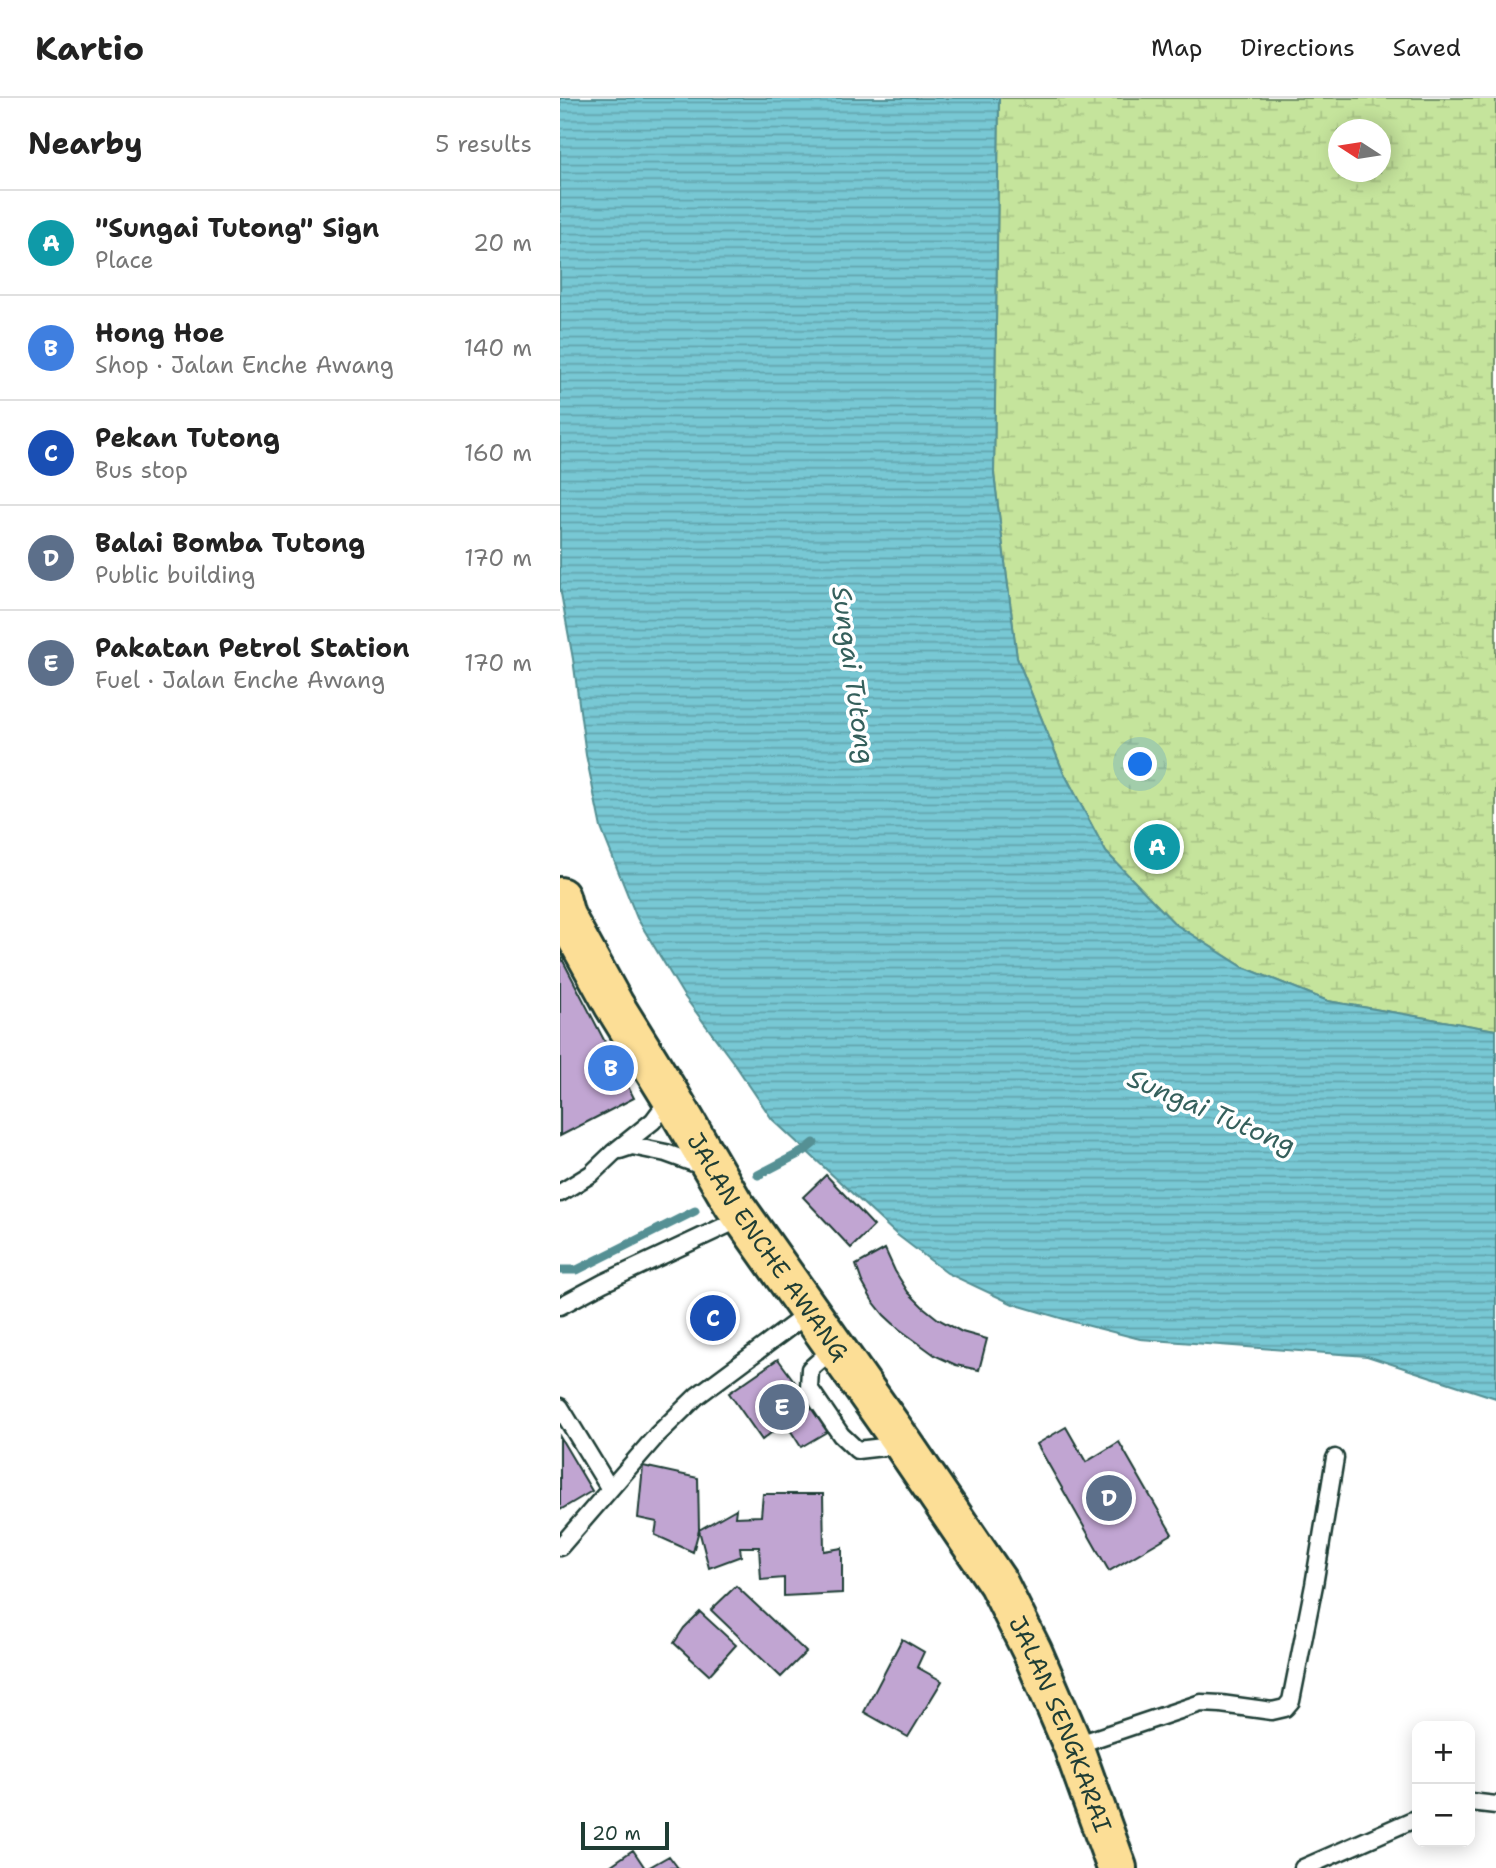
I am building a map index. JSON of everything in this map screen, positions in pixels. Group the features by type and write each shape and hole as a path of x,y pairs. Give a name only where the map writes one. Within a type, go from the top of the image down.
{"main road":[{"name":"JALAN ENCHE AWANG","path":"560,897 565,916 614,1005 737,1210 998,1583"},
{"name":"JALAN SENGKARAI","path":"998,1583 1032,1651 1073,1746 1116,1868"}],"lane":[{"path":"560,1192 591,1174 653,1122 671,1097"},
{"path":"560,1306 737,1210 702,1165 666,1153 632,1146 613,1153"},
{"path":"560,1547 657,1435 697,1396 810,1312"},
{"path":"560,1407 610,1489"},
{"path":"1073,1746 1201,1703 1272,1711 1284,1708 1291,1701 1335,1458"},
{"path":"560,1535 581,1522"},
{"path":"1475,1803 1496,1805"},
{"path":"1303,1868 1412,1820"}],"green space":[{"path":"999,98 1496,98 1496,1030 1328,1001 1243,967 1175,924 1106,852 1062,769 1017,658 994,474"}],"water":[{"name":"Sungai Tutong","path":"560,98 999,98 994,474 1017,658 1062,769 1106,852 1175,924 1243,967 1328,1001 1496,1030 1496,1398 1367,1356 1140,1339 1013,1304 947,1273 896,1234 772,1119 684,996 637,918 601,828 586,755 560,588"}],"building":[{"path":"560,955 634,1098 560,1136"},
{"path":"826,1175 874,1226 851,1248 803,1197"},
{"path":"885,1249 908,1292 923,1307 962,1332 987,1339 979,1370 956,1365 936,1356 899,1329 872,1300 856,1265"},
{"path":"778,1359 830,1430 801,1447 785,1422 762,1440 729,1393"},
{"path":"1066,1427 1086,1462 1119,1442 1172,1534 1109,1571 1037,1444"},
{"path":"560,1437 592,1491 560,1510"},
{"path":"643,1466 698,1478 699,1530 693,1552 655,1535 657,1522 638,1518"},
{"path":"763,1494 823,1494 824,1551 842,1548 842,1593 784,1596 784,1578 761,1580 759,1547 740,1547 741,1556 709,1568 699,1530 736,1509 735,1517 761,1516"},
{"path":"736,1586 806,1652 781,1677 711,1610"},
{"path":"700,1612 736,1645 709,1675 674,1643"},
{"path":"902,1639 924,1652 917,1667 942,1681 908,1737 864,1712"},
{"path":"633,1850 645,1868 607,1868"},
{"path":"669,1856 678,1868 648,1868"}],"waterway":[{"path":"758,1175 814,1143"},
{"path":"560,1270 577,1270 695,1211"}],"place":[{"name":"\"Sungai Tutong\" Sign","path":"1157,847"},
{"name":"Hong Hoe","path":"611,1068"},
{"name":"Pekan Tutong","path":"713,1318"},
{"name":"Pakatan Petrol Station","path":"782,1407"},
{"name":"Balai Bomba Tutong","path":"1109,1498"}]}
